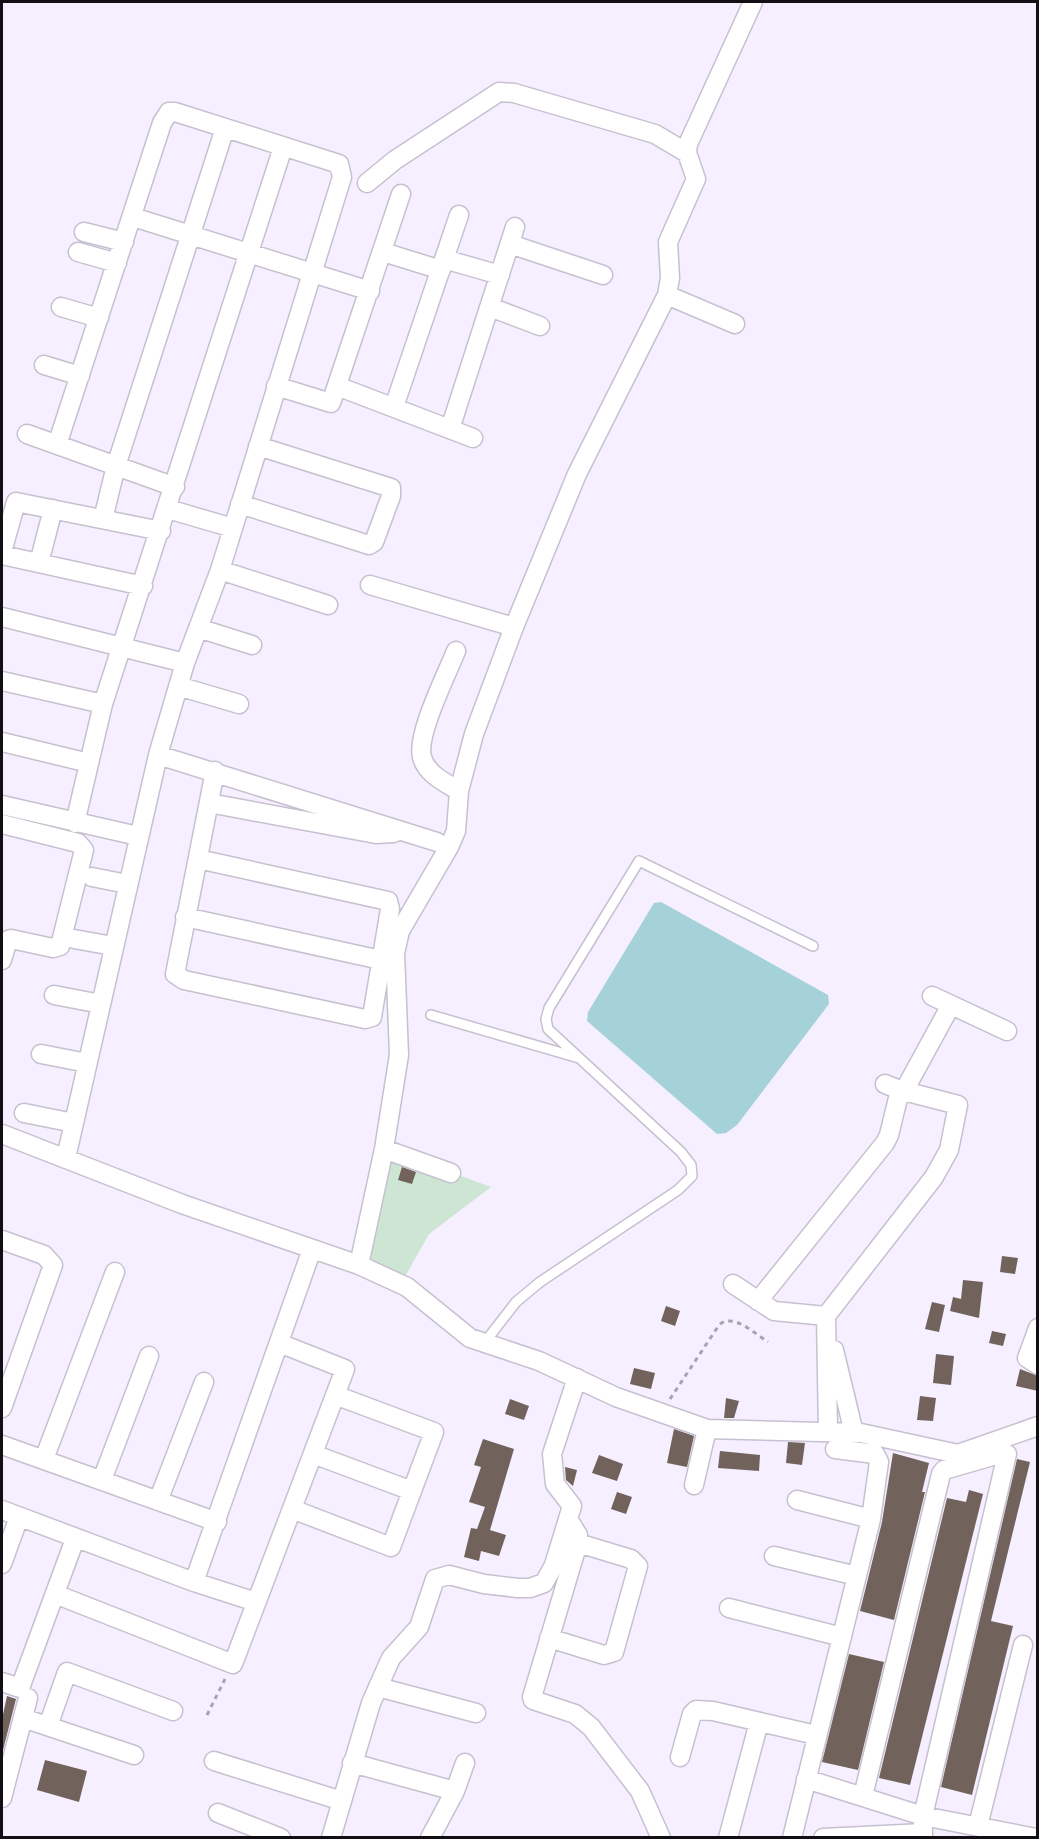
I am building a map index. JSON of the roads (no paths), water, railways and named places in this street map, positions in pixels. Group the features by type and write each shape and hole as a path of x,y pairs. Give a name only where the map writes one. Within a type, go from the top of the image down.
{"street":[{"path":"359,1265 384,1149 399,1055 395,953 400,931 456,831 459,791 474,734 514,627 577,474 667,295 670,278 668,242 696,179 687,153 688,144 753,2"},
{"path":"367,183 395,160 499,92 514,93 655,135 687,153"},
{"path":"57,445 164,117 169,112 339,164 342,172 233,528 220,570 185,663 158,755 66,1158"},
{"path":"103,519 116,466 225,128"},
{"path":"75,823 103,704 284,147"},
{"path":"276,386 330,404 401,194"},
{"path":"394,407 459,215"},
{"path":"133,217 370,291"},
{"path":"84,232 124,243"},
{"path":"450,429 513,235 603,275"},
{"path":"78,252 117,263"},
{"path":"383,252 500,276"},
{"path":"667,295 735,324"},
{"path":"61,307 99,318"},
{"path":"490,308 540,326"},
{"path":"44,365 80,376"},
{"path":"337,386 473,438"},
{"path":"27,434 175,487"},
{"path":"240,504 369,545 374,542 390,496 388,487 258,446"},
{"path":"143,586 2,554 16,502 161,531"},
{"path":"39,563 52,509"},
{"path":"168,509 233,528"},
{"path":"220,570 328,605"},
{"path":"370,585 514,627"},
{"path":"2,617 185,663"},
{"path":"198,628 252,645"},
{"path":"456,651 430,714 422,757 427,768 459,791"},
{"path":"2,681 103,704"},
{"path":"178,686 239,704"},
{"path":"2,742 89,763"},
{"path":"158,755 437,842"},
{"path":"198,859 388,901 390,909 375,1012 372,1017 365,1018 184,980 175,974 215,771"},
{"path":"209,803 376,834 405,831"},
{"path":"2,805 138,836"},
{"path":"2,824 78,843 84,850 60,946 53,948 11,939 8,940 2,960"},
{"path":"92,877 127,884"},
{"path":"185,917 381,960"},
{"path":"74,939 113,946"},
{"path":"54,995 101,1004"},
{"path":"932,996 1006,1031"},
{"path":"758,1302 885,1143 889,1135 896,1089 951,1005"},
{"path":"41,1054 87,1063"},
{"path":"831,1440 826,1316 934,1177 949,1150 958,1105 896,1089"},
{"path":"24,1113 74,1123"},
{"path":"2,1134 182,1204 359,1265 407,1287 463,1332 539,1360 661,1413 707,1429 831,1440 875,1454 879,1458 871,1519 792,1838"},
{"path":"384,1149 451,1173"},
{"path":"2,1240 44,1255 53,1265 2,1408"},
{"path":"194,1582 312,1249"},
{"path":"44,1459 115,1272"},
{"path":"733,1284 774,1311 826,1316"},
{"path":"826,1316 854,1433"},
{"path":"1038,1328 1027,1358 1038,1365"},
{"path":"55,1594 233,1664 345,1368 279,1343"},
{"path":"102,1480 148,1356"},
{"path":"331,1838 352,1763 378,1687 391,1658 419,1627 435,1579 449,1575 484,1584 518,1588 544,1583 554,1565 572,1506 555,1484 552,1454 577,1378"},
{"path":"158,1501 204,1382"},
{"path":"292,1509 390,1547 412,1491 434,1432 335,1395"},
{"path":"831,1440 854,1433 890,1438 958,1454 1038,1426"},
{"path":"694,1485 707,1429"},
{"path":"2,1444 217,1522"},
{"path":"863,1796 941,1474 944,1470 1003,1453 1007,1454 923,1829"},
{"path":"313,1454 412,1491"},
{"path":"797,1500 871,1519"},
{"path":"2,1510 75,1539 256,1602"},
{"path":"2,1564 19,1517"},
{"path":"568,1519 578,1535 578,1543 532,1693 533,1700 575,1714 591,1727 640,1791 661,1838"},
{"path":"2,1682 20,1688 75,1539"},
{"path":"549,1638 604,1655 614,1652 638,1566 632,1559 578,1543"},
{"path":"774,1556 857,1576"},
{"path":"729,1608 842,1637"},
{"path":"978,1826 1023,1645"},
{"path":"48,1726 67,1672 173,1711"},
{"path":"378,1687 476,1713"},
{"path":"2,1798 28,1698"},
{"path":"680,1757 692,1714 696,1710 816,1735"},
{"path":"23,1718 134,1755"},
{"path":"728,1838 759,1722"},
{"path":"214,1761 342,1801"},
{"path":"430,1838 455,1791 465,1762"},
{"path":"352,1763 455,1791"},
{"path":"806,1779 863,1796 923,1829"},
{"path":"218,1813 281,1838"},
{"path":"823,1838 978,1826 1037,1837"}],"lane":[{"path":"485,1342 505,1314 532,1289 678,1190 692,1176 691,1165 681,1152 548,1029 546,1019 549,1008 639,861 813,946"},
{"path":"431,1015 581,1059"}]}
